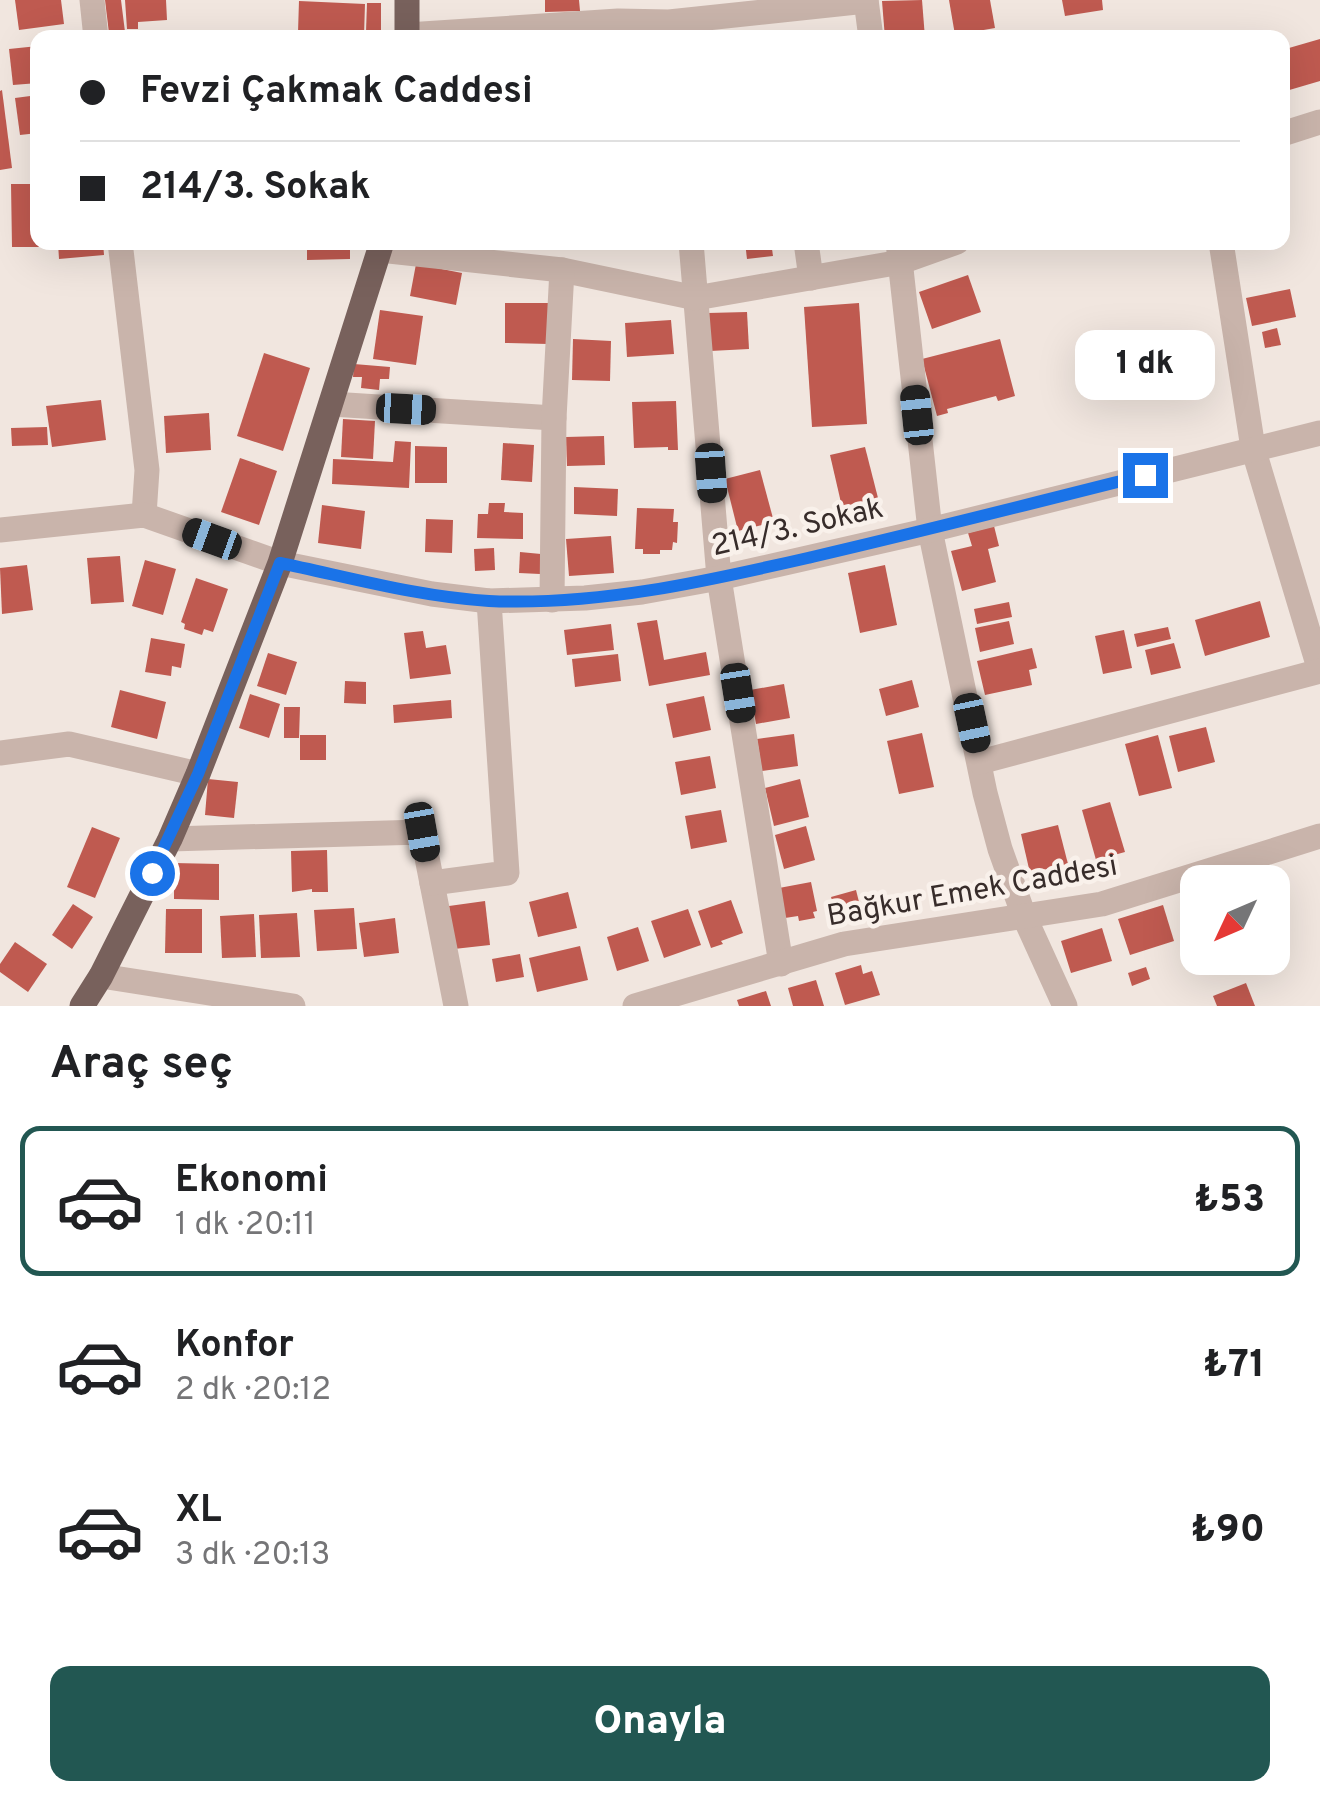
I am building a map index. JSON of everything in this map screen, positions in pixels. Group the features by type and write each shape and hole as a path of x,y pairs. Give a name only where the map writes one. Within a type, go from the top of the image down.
{"main road":[{"path":"407,0 407,30"},
{"path":"82,1006 170,839 198,774 280,563 380,250"}],"street":[{"path":"92,0 95,30"},
{"path":"455,30 616,10 670,30 770,6 866,0 869,30"},
{"path":"1290,131 1320,122"},
{"path":"0,530 144,514 146,470 121,250"},
{"path":"411,250 562,270 696,298 811,278 900,252 930,530 980,762 1000,849 1024,916 1065,1006"},
{"path":"691,250 720,578 781,964"},
{"path":"807,250 811,278"},
{"path":"980,762 1320,671 1253,448 1222,250"},
{"path":"552,600 554,418 562,270"},
{"path":"331,404 554,418"},
{"name":"214/3. Sokak","path":"144,514 280,563 432,594 489,601 552,600 642,592 720,578 1320,433"},
{"path":"432,884 507,872 489,601"},
{"path":"0,754 69,744 198,774"},
{"path":"170,839 422,832 456,1006"},
{"name":"Bağkur Emek Caddesi","path":"635,1006 886,935 1102,904 1320,836"},
{"path":"101,976 293,1006"}],"building":[{"path":"15,0 61,0 64,24 19,30"},
{"path":"105,0 121,0 125,30 109,30"},
{"path":"125,0 166,0 167,20 138,22 138,29 127,29"},
{"path":"545,0 579,0 580,11 545,12"},
{"path":"922,0 924,30 884,30 882,1"},
{"path":"949,0 990,0 995,28 954,30"},
{"path":"1062,0 1102,0 1103,10 1065,16"},
{"path":"299,1 365,4 364,30 298,30"},
{"path":"367,3 381,3 381,30 366,30"},
{"path":"1320,39 1320,81 1290,90 1290,48"},
{"path":"30,47 30,84 13,85 9,49"},
{"path":"0,91 12,168 0,170"},
{"path":"30,96 30,134 20,135 15,98"},
{"path":"11,184 30,184 30,247 12,247"},
{"path":"58,250 104,250 104,255 59,259"},
{"path":"307,250 350,250 350,259 307,260"},
{"path":"746,250 772,250 773,256 747,259"},
{"path":"416,264 462,273 456,305 410,296"},
{"path":"968,275 981,312 932,329 919,292"},
{"path":"1290,289 1296,317 1252,326 1246,298"},
{"path":"505,303 548,303 548,344 505,343"},
{"path":"859,303 867,424 812,427 804,307"},
{"path":"380,310 423,316 416,365 373,359"},
{"path":"747,312 749,349 710,351 708,313"},
{"path":"671,320 674,354 627,357 625,323"},
{"path":"1277,328 1281,345 1265,348 1262,332"},
{"path":"573,339 611,341 610,381 572,380"},
{"path":"1000,339 1015,396 998,401 996,396 947,409 948,413 937,416 922,359"},
{"path":"264,353 310,368 283,451 237,436"},
{"path":"354,364 390,367 389,379 380,379 379,390 361,388 362,377 353,377"},
{"path":"101,400 106,440 52,447 46,406"},
{"path":"676,401 678,450 634,448 632,402"},
{"path":"209,413 211,450 166,453 164,416"},
{"path":"343,419 375,421 373,459 341,457"},
{"path":"47,427 48,445 12,446 11,428"},
{"path":"604,436 605,465 567,466 566,437"},
{"path":"395,441 411,442 409,488 332,484 333,459 393,462"},
{"path":"503,443 534,445 532,482 501,480"},
{"path":"415,446 447,447 447,483 415,483"},
{"path":"865,447 878,498 842,507 830,455"},
{"path":"240,458 277,471 259,525 221,512"},
{"path":"760,470 774,522 738,531 725,479"},
{"path":"574,487 618,489 617,516 574,514"},
{"path":"489,503 505,503 504,512 523,513 523,539 477,538 478,514 488,514"},
{"path":"322,505 365,511 361,549 318,543"},
{"path":"637,508 674,509 677,543 673,542 672,550 643,554 643,549 635,549"},
{"path":"426,519 453,520 452,553 425,552"},
{"path":"994,526 999,546 988,549 996,582 962,591 951,551 972,546 968,533"},
{"path":"611,536 614,573 569,576 566,539"},
{"path":"494,548 495,570 475,571 474,549"},
{"path":"520,552 541,554 540,574 519,573"},
{"path":"120,556 124,602 91,604 87,558"},
{"path":"145,560 176,569 163,615 132,606"},
{"path":"27,565 33,610 2,614 0,568"},
{"path":"885,565 897,625 860,633 848,573"},
{"path":"196,578 228,589 213,632 204,629 202,635 184,629 181,622"},
{"path":"1260,601 1270,637 1205,656 1195,620"},
{"path":"1009,602 1012,617 977,624 974,609"},
{"path":"657,620 664,660 706,652 710,675 649,686 637,623"},
{"path":"1009,621 1014,644 980,652 975,628"},
{"path":"611,624 614,650 567,655 564,630"},
{"path":"1168,627 1171,639 1137,647 1134,634"},
{"path":"1124,630 1132,668 1103,674 1095,636"},
{"path":"423,631 426,648 446,645 451,674 410,679 404,633"},
{"path":"151,638 185,644 181,668 172,666 171,676 145,672"},
{"path":"1174,643 1181,668 1151,675 1145,650"},
{"path":"1032,648 1037,668 1029,670 1032,685 985,695 977,661"},
{"path":"268,653 297,662 286,695 257,686"},
{"path":"618,654 621,681 575,687 572,659"},
{"path":"912,680 919,707 886,716 879,689"},
{"path":"345,681 366,682 366,704 344,703"},
{"path":"784,684 790,718 756,724 750,690"},
{"path":"120,690 166,702 157,739 111,727"},
{"path":"250,694 280,704 269,738 239,728"},
{"path":"704,696 711,730 673,738 666,704"},
{"path":"451,700 452,718 394,723 393,705"},
{"path":"284,707 300,707 299,738 284,738"},
{"path":"1206,727 1215,762 1178,772 1169,736"},
{"path":"922,733 934,787 899,794 887,741"},
{"path":"794,734 798,766 762,771 757,739"},
{"path":"300,735 326,735 326,760 300,760"},
{"path":"1158,735 1172,788 1139,796 1125,744"},
{"path":"710,756 716,788 681,795 675,762"},
{"path":"208,779 238,782 234,818 205,815"},
{"path":"800,779 809,817 774,826 765,788"},
{"path":"1110,802 1125,852 1096,860 1082,810"},
{"path":"721,810 727,842 691,849 685,816"},
{"path":"1058,825 1068,864 1030,873 1021,834"},
{"path":"806,826 815,860 784,869 775,835"},
{"path":"92,827 120,838 95,898 67,887"},
{"path":"327,850 328,892 292,892 291,851"},
{"path":"174,863 219,864 219,900 174,899"},
{"path":"811,882 815,918 785,918 779,888"},
{"path":"856,890 861,910 837,917 831,897"},
{"path":"568,892 577,928 538,937 529,902"},
{"path":"731,900 743,933 711,948 698,911"},
{"path":"485,901 490,945 454,949 449,906"},
{"path":"73,904 93,917 72,949 52,935"},
{"path":"1163,905 1174,941 1130,955 1118,919"},
{"path":"354,908 357,949 317,951 314,910"},
{"path":"166,909 202,909 202,953 165,953"},
{"path":"688,909 701,945 664,958 651,921"},
{"path":"297,913 300,957 261,958 259,915"},
{"path":"254,914 256,957 222,958 220,916"},
{"path":"395,918 399,953 364,957 359,923"},
{"path":"638,927 649,961 617,971 607,937"},
{"path":"1102,928 1112,961 1071,973 1061,941"},
{"path":"15,942 47,964 28,992 0,972 0,964"},
{"path":"580,946 588,980 537,992 529,958"},
{"path":"520,954 524,977 496,982 492,959"},
{"path":"861,965 863,974 872,971 880,995 845,1005 835,973"},
{"path":"1146,967 1150,979 1132,986 1128,973"},
{"path":"816,980 824,1006 793,1006 788,988"},
{"path":"1246,983 1255,1006 1217,1006 1213,996"},
{"path":"766,991 771,1006 739,1006 737,1000"}],"route":[{"path":"152,873 198,774 280,563 432,594 489,601 614,595 720,578 1145,475"}]}
